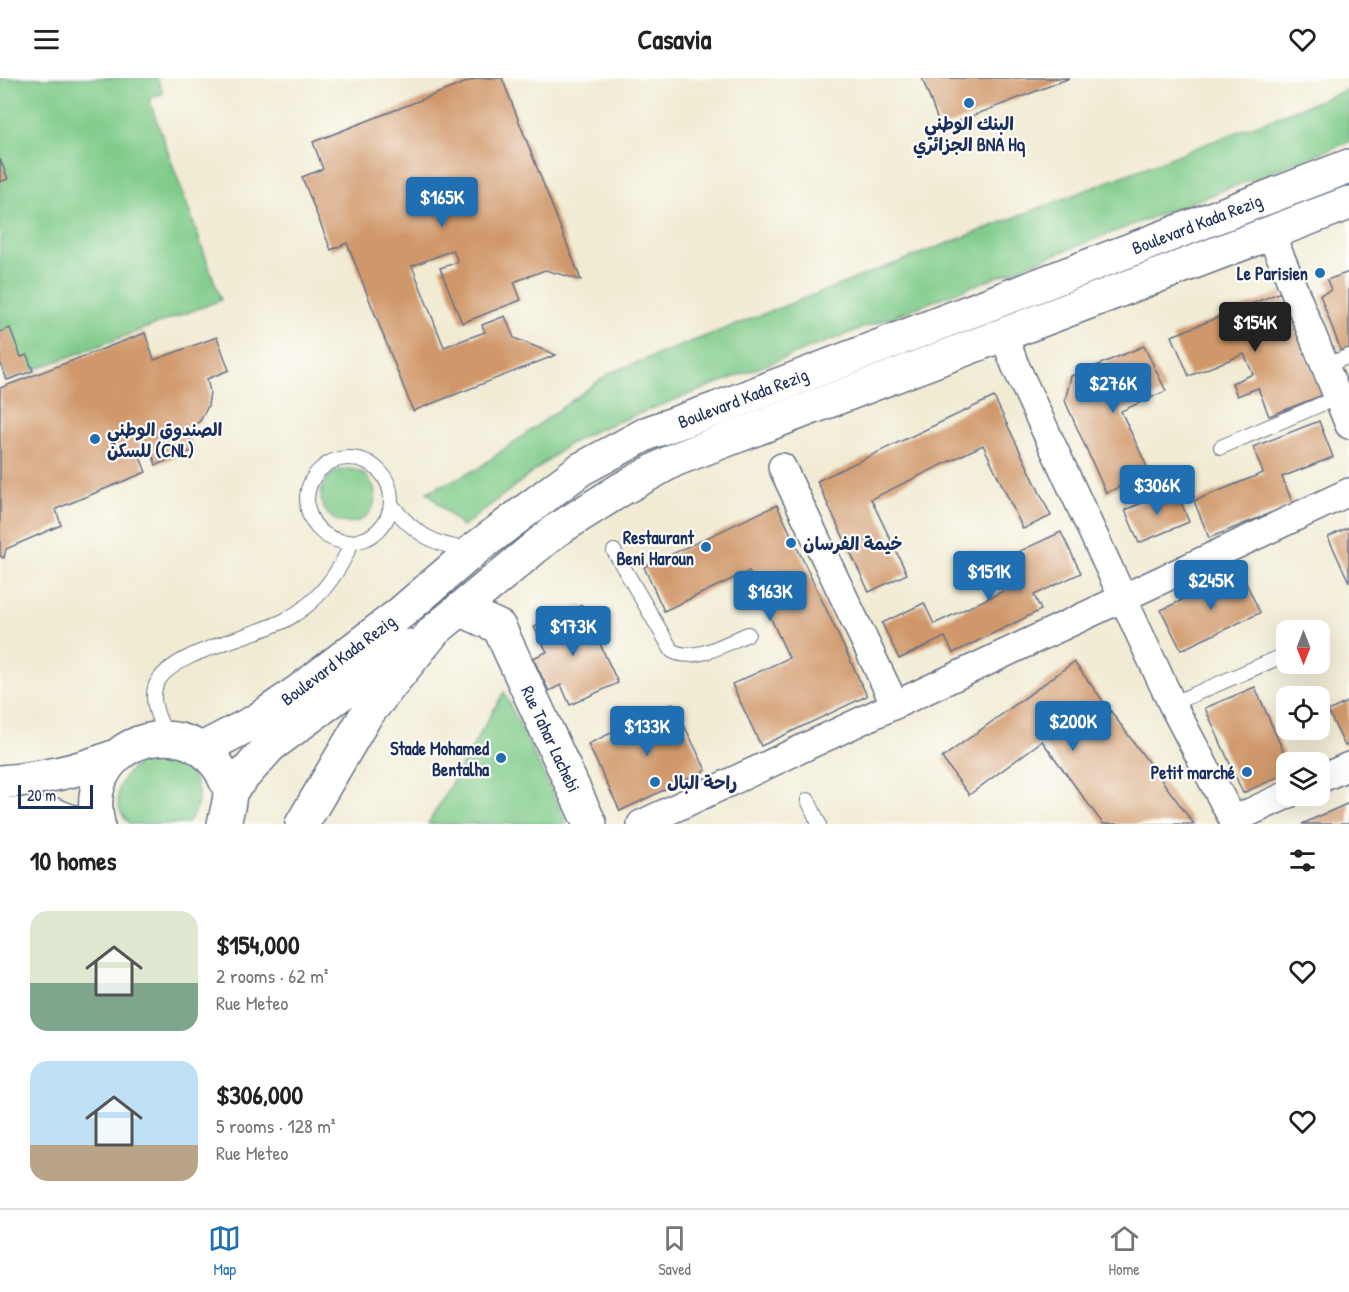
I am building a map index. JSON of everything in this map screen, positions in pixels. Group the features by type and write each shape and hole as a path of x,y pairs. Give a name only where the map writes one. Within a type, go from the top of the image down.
{"main road":[{"name":"Boulevard Kada Rezig","path":"202,749 256,721 299,691 402,612 475,549 581,469 648,433 727,405 1349,166"},
{"name":"Boulevard Kada Rezig","path":"230,791 270,746 382,663 434,631 555,531 620,490 674,460 1349,202"},
{"name":"Rue Tahar Lachebi","path":"460,609 499,627 590,824"},
{"path":"302,824 366,715 434,631"},
{"path":"0,782 58,775 84,768 116,756 135,743 158,737 181,739 202,749 220,767 230,791 224,824"},
{"path":"98,824 95,811 97,789 106,768 116,756"},
{"path":"0,814 54,815 78,824"}],"street":[{"path":"1269,232 1337,361 1338,397 1349,425"},
{"path":"1003,333 1015,365 1172,704 1234,822 1276,801"},
{"path":"782,467 895,705"},
{"path":"641,824 1349,492"},
{"path":"1330,775 1349,766"}],"lane":[{"path":"1221,447 1338,397"},
{"path":"342,459 354,459 366,462 377,469 385,479 390,491 391,504 387,518 378,530 366,538 352,542 338,541 325,534 312,521 308,512 307,497 310,484 318,472 330,463 342,459"},
{"path":"391,504 410,526 436,543 455,548 475,549"},
{"path":"168,738 155,700 156,685 161,677 184,659 288,619 304,608 330,582 352,542"},
{"path":"614,551 672,651 680,655 695,655 748,634"},
{"path":"1172,704 1276,659"},
{"path":"808,800 819,824"}],"green space":[{"path":"0,78 157,78 163,93 149,99 221,300 7,380 0,362"},
{"path":"1349,89 1349,142 596,430 569,444 462,527 427,492 477,469 610,373"},
{"path":"348,469 358,471 367,477 373,486 375,496 373,506 367,515 358,521 348,523 338,521 329,515 323,506 321,496 323,486 329,477 338,471"},
{"name":"Stade Mohamed Bentalha","path":"504,692 567,824 428,824"},
{"path":"161,757 183,767 195,782 198,792 194,813 187,824 130,824 118,803 118,792 122,781 137,765"}],"building":[{"path":"477,78 502,78 581,280 545,270 514,282 521,300 462,323 440,268 458,262 453,250 412,266 444,347 485,332 482,325 505,316 514,338 556,355 413,411 347,243 331,250 302,177 323,169 313,142"},
{"name":"البنك الوطني الجزائري BNA Hq","path":"922,78 1070,78 941,128"},
{"path":"0,159 8,179 0,182"},
{"path":"1349,272 1349,348 1341,351 1320,295 1331,290 1327,280"},
{"path":"1281,292 1323,395 1269,416 1258,388 1237,396 1232,383 1253,374 1244,354 1189,376 1172,336"},
{"path":"10,328 21,357 27,355 33,371 7,380 0,362 0,332"},
{"name":"الصندوق الوطني للسكن (CNL)","path":"145,333 154,360 217,337 229,370 207,379 210,392 208,406 200,421 187,431 194,450 156,465 150,447 138,452 146,472 56,509 61,525 6,549 4,558 0,556 0,388"},
{"path":"1144,346 1166,391 1121,411 1150,473 1106,493 1065,401 1071,376"},
{"path":"994,397 1051,516 1023,529 983,445 871,499 907,574 869,592 817,481"},
{"path":"1319,421 1333,457 1282,477 1293,504 1209,538 1194,501 1263,473 1253,447"},
{"path":"1176,489 1189,522 1139,543 1125,510"},
{"path":"777,505 867,696 761,746 732,684 789,658 749,571 664,611 644,567"},
{"path":"1349,527 1349,582 1328,537"},
{"path":"1061,532 1081,573 1034,595 1041,610 953,653 945,637 899,659 882,623 924,603 934,624 1016,585 1003,559"},
{"path":"1241,572 1260,613 1181,650 1161,610"},
{"path":"582,605 618,683 570,705 561,685 549,691 533,658 547,652 534,627"},
{"path":"1074,662 1194,824 1103,824 1042,741 969,795 942,758"},
{"path":"1255,687 1276,735 1276,740 1278,740 1284,752 1276,752 1276,778 1243,793 1205,708"},
{"path":"1349,701 1349,743 1345,746 1330,715 1330,710"},
{"path":"673,703 706,770 620,811 588,744"},
{"path":"1349,803 1349,824 1302,824"}],"place":[{"name":"البنك الوطني الجزائري BNA Hq","path":"969,103"},
{"name":"Le Parisien","path":"1320,273"},
{"name":"الصندوق الوطني للسكن (CNL)","path":"95,439"},
{"name":"خيمة الفرسان","path":"791,543"},
{"name":"Restaurant Beni Haroun","path":"706,547"},
{"name":"Stade Mohamed Bentalha","path":"501,758"},
{"name":"Petit marché","path":"1247,772"},
{"name":"راحة البال","path":"655,782"}]}
